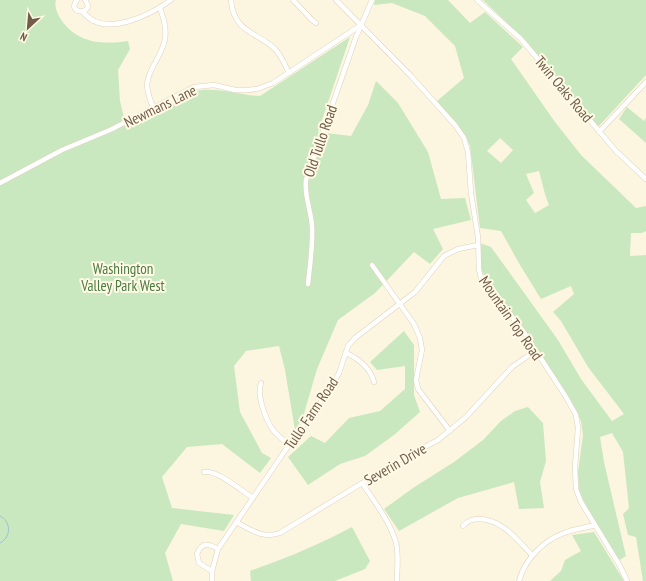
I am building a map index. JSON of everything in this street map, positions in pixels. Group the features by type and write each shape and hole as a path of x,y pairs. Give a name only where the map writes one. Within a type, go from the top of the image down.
{"street":[{"path":"77,0 75,4 76,9 79,12 83,12 86,16 94,20 108,24 116,24 138,19 160,8 171,0"},
{"path":"83,12 88,7 86,0"},
{"path":"231,0 239,22 250,33 274,48 289,73"},
{"path":"293,0 316,23"},
{"name":"Mountain Top Road","path":"336,0 411,76 455,125 464,138 468,152 471,193 481,278 523,331 576,415 578,428 576,489 581,502 620,566 626,581"},
{"name":"Old Tullo Road","path":"308,284 312,248 312,228 306,193 306,180 361,24 372,0"},
{"name":"Twin Oaks Road","path":"477,0 520,38 599,132 646,82"},
{"path":"153,108 148,91 149,77 163,48 167,33 165,21 160,8"},
{"name":"Newmans Lane","path":"0,183 62,150 110,130 194,87 212,85 235,90 256,89 273,83 361,24"},
{"path":"599,132 620,156 646,179"},
{"name":"Tullo Farm Road","path":"212,581 212,571 218,549 335,381 348,346 355,338 419,288 444,256 458,249 478,245"},
{"path":"372,265 414,324 420,338 421,356 416,380 418,389 450,431"},
{"name":"Severin Drive","path":"236,522 259,534 273,536 280,533 400,460 428,446 450,431 466,417 512,367 535,351"},
{"path":"346,353 357,358 365,366 371,373 374,382"},
{"path":"261,383 259,390 267,420 274,431 289,445"},
{"path":"204,472 207,471 218,475 253,498"},
{"path":"362,483 391,530 396,542 398,556 397,581"},
{"path":"464,526 466,522 474,519 496,523 506,529 532,556"},
{"path":"519,581 522,571 532,556 546,542 559,535 595,525"},
{"path":"212,571 199,563 197,554 200,547 204,545 210,545 218,549"}],"green space":[{"name":"Washington Valley Park West","path":"0,0 56,0 55,3 57,12 60,18 66,26 81,37 108,43 128,41 130,49 118,70 120,101 125,122 124,125 159,108 160,110 173,104 173,101 187,94 198,91 216,90 260,96 350,37 318,132 351,136 368,105 376,81 398,103 428,152 441,199 465,198 471,220 433,229 443,249 430,264 414,252 375,293 338,320 317,369 303,417 295,430 285,370 279,346 246,351 234,366 240,412 262,453 271,458 260,473 222,444 187,447 162,477 172,508 234,515 224,531 181,524 165,553 173,581 0,581"},
{"path":"375,0 448,0 470,23 485,12 523,47 511,59 555,122 581,155 636,208 646,206 646,231 642,233 631,233 630,256 646,255 646,581 643,581 636,537 628,535 623,514 629,508 623,452 612,433 600,437 604,462 626,556 618,561 579,493 578,472 583,435 581,421 541,354 487,282 480,267 480,243 491,247 558,340 581,379 612,421 624,414 588,367 561,321 553,312 574,294 571,286 541,299 501,231 480,228 470,146 465,135 437,101 464,78 455,46 425,16 392,3 374,5","holes":["500,138 513,150 501,163 487,151","539,171 549,205 535,213 526,200 534,193 526,174"]},
{"path":"483,0 646,0 646,75 598,127 527,42"},
{"path":"627,107 644,121 646,118 646,143 619,119"},
{"path":"404,331 414,345 414,395 420,412 394,435 365,456 340,464 308,485 288,457 311,436 325,443 349,418 380,411 405,389 405,366 377,370 370,362"},
{"path":"528,407 543,423 546,461 540,482 544,508 519,509 514,482 458,498 399,531 384,509 413,488 454,462 483,440 501,421 515,411"},
{"path":"352,527 370,561 365,569 335,581 251,581 250,571 302,551"},
{"path":"594,532 624,581 550,581 561,571 565,560 581,551 572,535"}],"waterway":[{"path":"0,516 4,518 9,529 7,537 0,543"}]}
